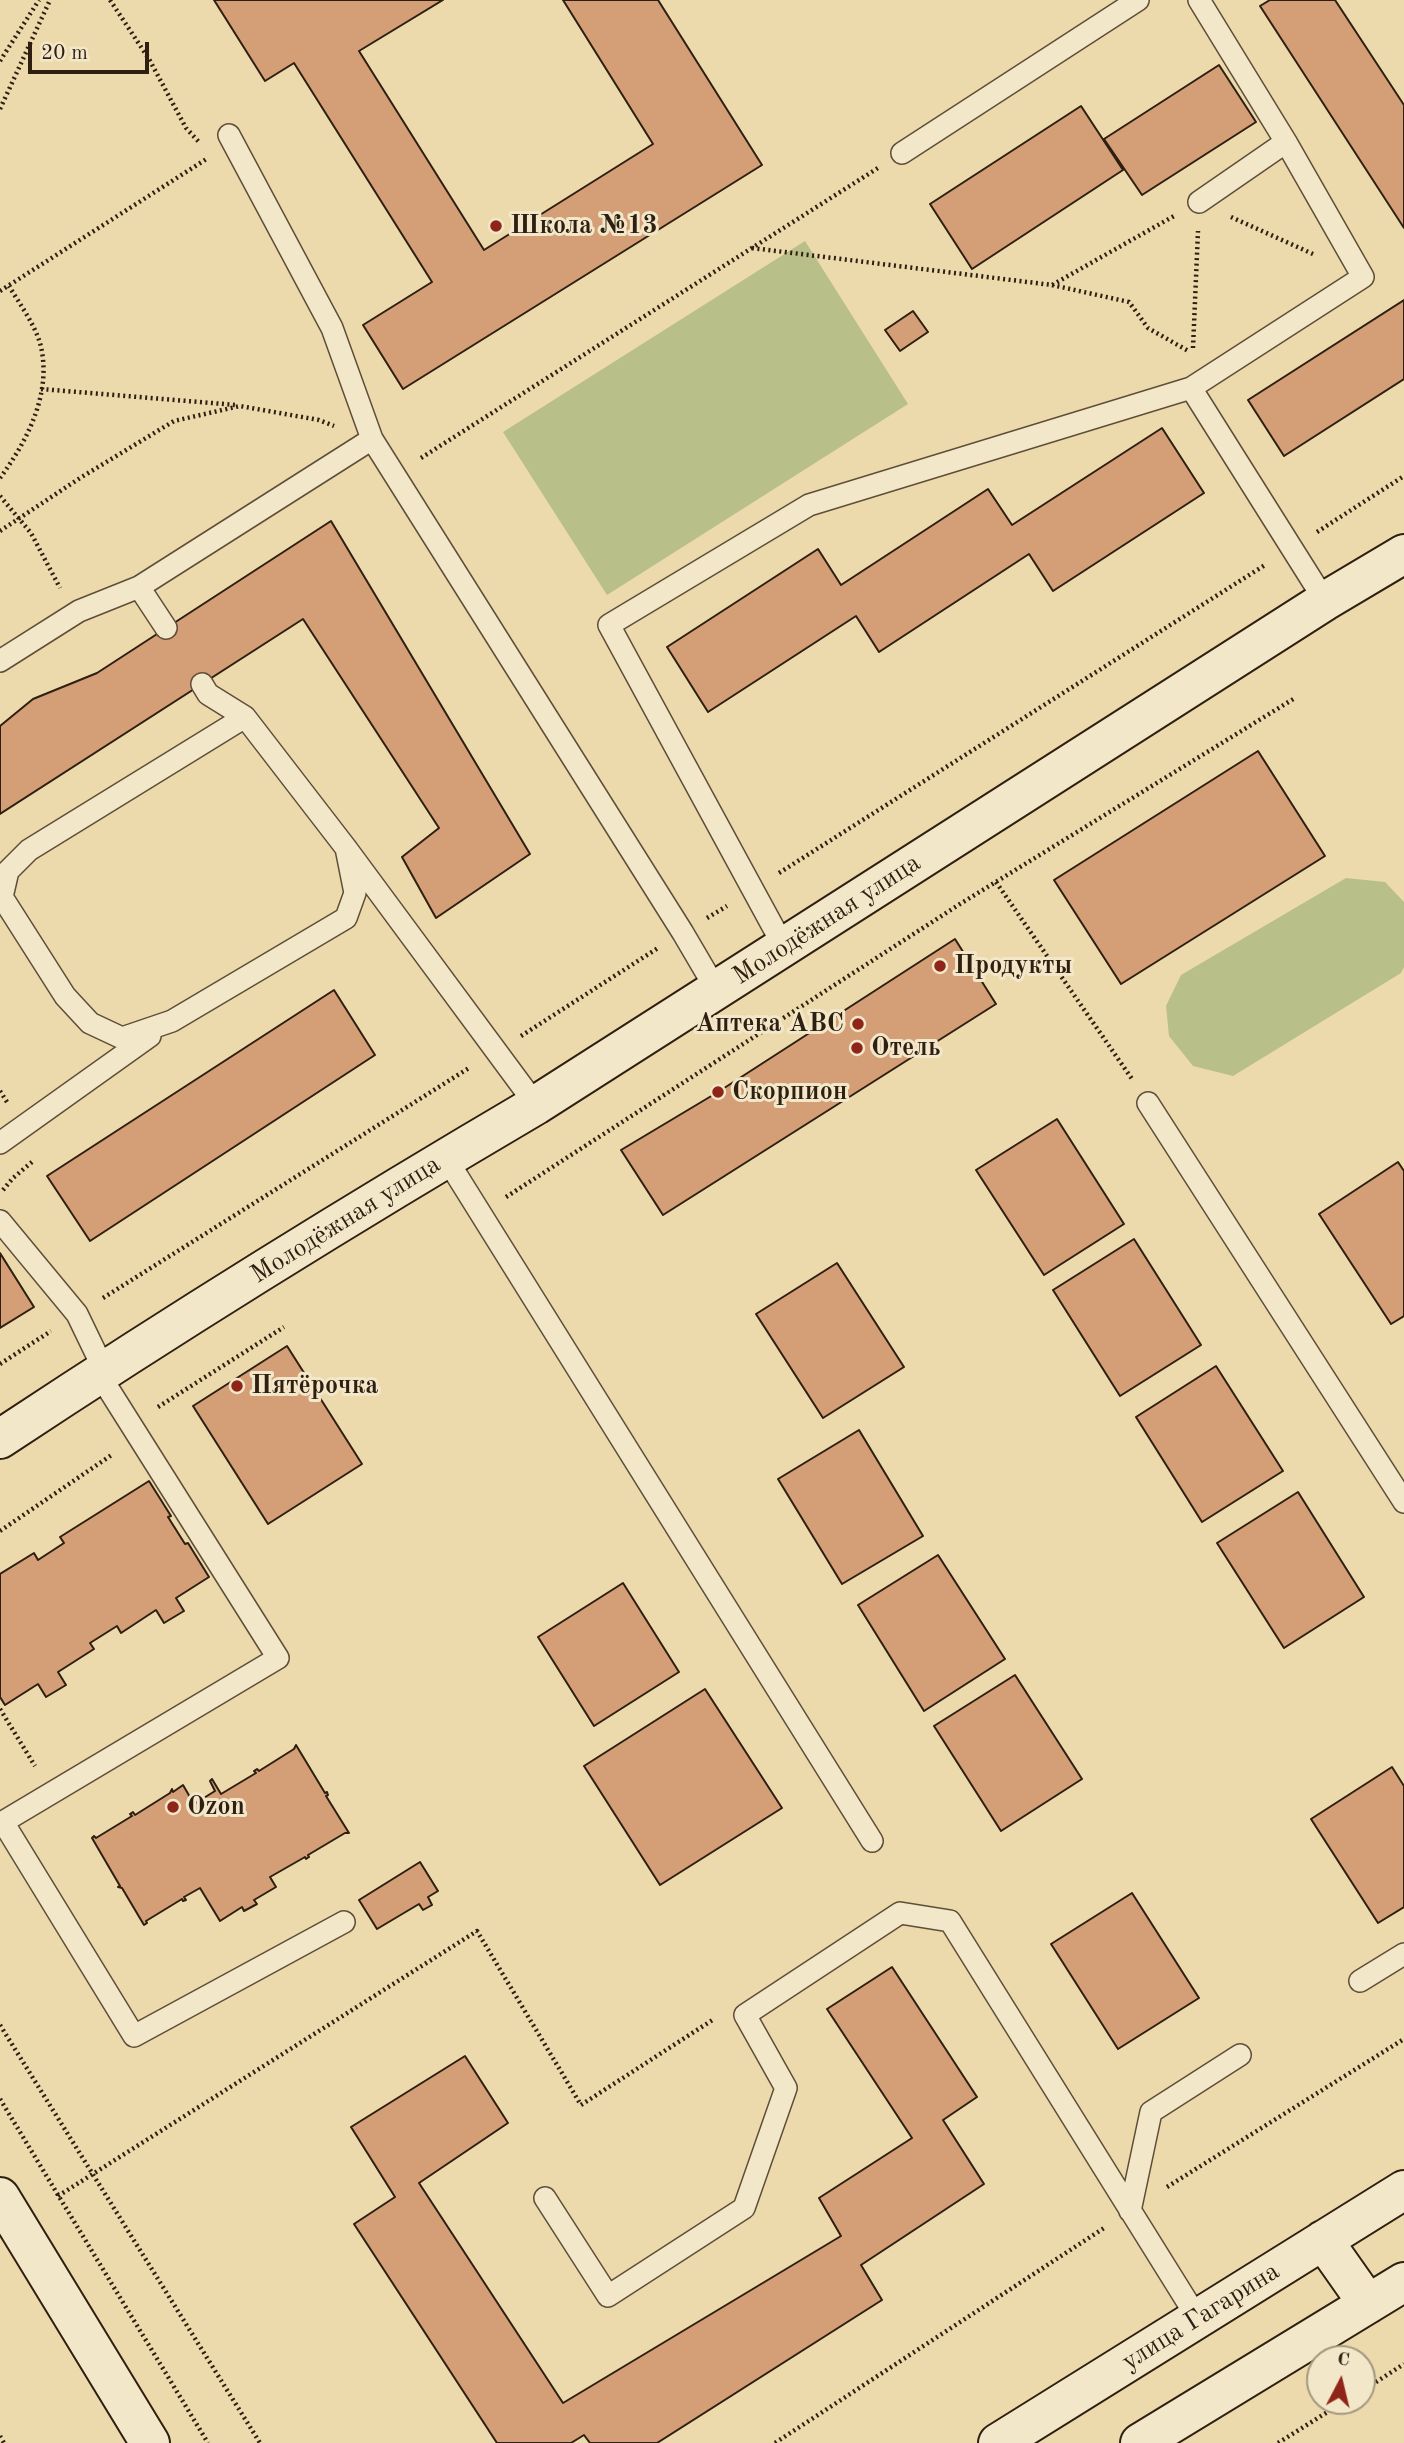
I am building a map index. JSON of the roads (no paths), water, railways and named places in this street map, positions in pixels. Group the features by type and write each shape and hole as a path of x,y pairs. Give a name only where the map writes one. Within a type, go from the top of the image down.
{"street":[{"name":"Молодёжная улица","path":"0,1440 102,1372 536,1105 1325,601 1404,554"},
{"name":"улица Гагарина","path":"998,2443 1404,2190"},
{"path":"0,2197 150,2443"},
{"path":"0,2238 126,2443"},
{"path":"1323,2240 1368,2304"},
{"path":"1140,2443 1404,2283"}],"lane":[{"path":"902,153 1138,0"},
{"path":"784,947 609,625 809,505 1191,388 1363,277 1286,142 1199,0"},
{"path":"229,135 332,328 372,439 717,991"},
{"path":"1199,202 1286,142"},
{"path":"1191,388 1325,601"},
{"path":"0,661 79,611 139,587 372,439"},
{"path":"139,587 166,628"},
{"path":"202,684 208,694 245,717 346,848 536,1105"},
{"path":"172,1021 122,1038 90,1023 65,996 2,897 8,871 29,850 245,717"},
{"path":"0,1143 172,1021 346,918 355,893 346,848"},
{"path":"1149,1103 1404,1502"},
{"path":"446,1158 872,1841"},
{"path":"0,1221 77,1314 102,1372 278,1658 3,1822 134,2036 344,1922"},
{"path":"545,2198 608,2296 744,2208 786,2088 745,2015 900,1913 950,1921 1198,2319"},
{"path":"1360,1981 1404,1954"},
{"path":"1130,2211 1151,2112 1240,2055"}],"place":[{"name":"Школа №13","path":"496,226"},
{"name":"Продукты","path":"940,966"},
{"name":"Аптека АВС","path":"858,1024"},
{"name":"Отель","path":"857,1048"},
{"name":"Скорпион","path":"718,1092"},
{"name":"Пятёрочка","path":"237,1386"},
{"name":"Ozon","path":"173,1807"}]}
